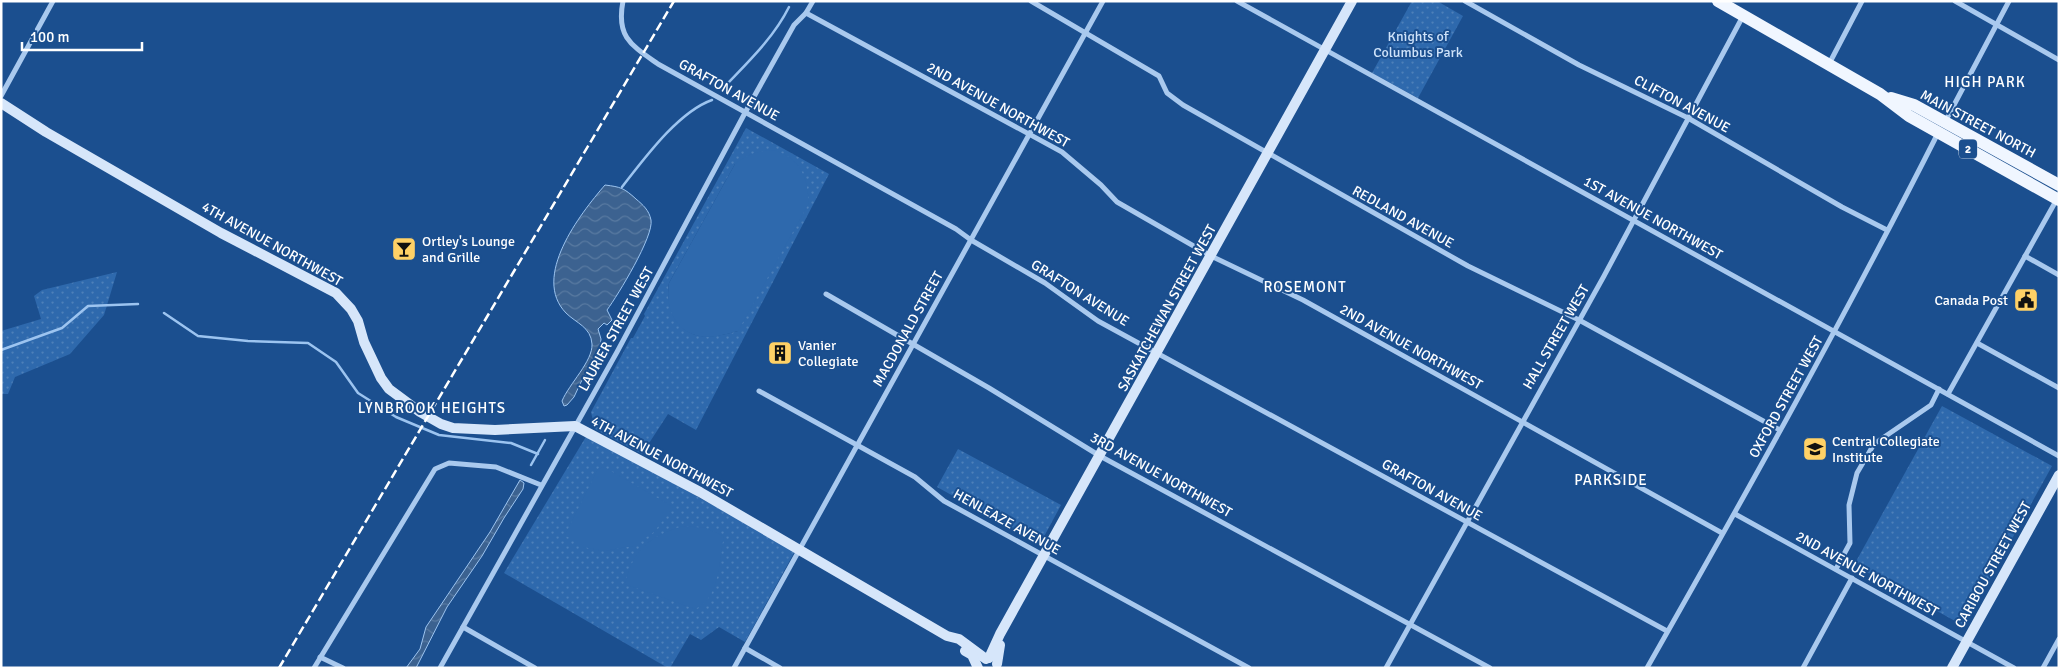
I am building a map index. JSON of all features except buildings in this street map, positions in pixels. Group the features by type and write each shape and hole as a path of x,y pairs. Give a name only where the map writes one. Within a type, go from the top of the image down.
{"main road":[{"name":"MAIN STREET NORTH","path":"1718,1 1880,94 1914,105 1942,127 2058,197"},
{"name":"MAIN STREET NORTH","path":"1942,127 2059,186"}],"street":[{"path":"1,96 53,1"},
{"name":"GRAFTON AVENUE","path":"623,1 619,19 628,41 658,64 746,111 956,230 1045,283 1098,321 1158,352 1667,632"},
{"name":"LAURIER STREET WEST","path":"440,668 575,426 794,25 806,13 813,1"},
{"name":"REDLAND AVENUE","path":"1031,1 1159,76 1167,92 1183,105 1268,154 1468,266 1579,320 1780,430"},
{"name":"MACDONALD STREET","path":"734,668 1103,1"},
{"name":"1ST AVENUE NORTHWEST","path":"1237,1 2059,456"},
{"name":"SASKATCHEWAN STREET WEST","path":"993,662 1005,628 1352,1"},
{"name":"CLIFTON AVENUE","path":"1465,1 1579,65 1688,118 1842,207 1887,230"},
{"path":"1829,64 1862,1"},
{"path":"1955,1 2059,60"},
{"name":"OXFORD STREET WEST","path":"1647,668 1722,533 1735,514 1835,332 2009,1"},
{"name":"2ND AVENUE NORTHWEST","path":"806,13 1062,152 1101,185 1117,202 1211,256 1303,300 1722,533"},
{"name":"HALL STREET WEST","path":"1386,668 1634,220 1744,16"},
{"name":"4TH AVENUE NORTHWEST","path":"1,103 46,132 221,233 336,293 351,309 358,321 364,342 381,378 389,389 420,412 453,428 495,430 575,426 700,492 947,636 959,639 993,662"},
{"path":"1948,394 2058,197"},
{"path":"2025,256 2059,275"},
{"name":"3RD AVENUE NORTHWEST","path":"826,294 989,388 1100,456 1490,668"},
{"path":"1977,343 2059,388"},
{"path":"1836,569 1850,543 1849,505 1857,473 1874,444 1931,405 1939,389"},
{"name":"HENLEAZE AVENUE","path":"759,391 915,477 944,501 1249,668"},
{"path":"314,668 435,469 450,463 496,467 541,485"},
{"name":"CARIBOU STREET WEST","path":"1952,668 2059,475"},
{"name":"2ND AVENUE NORTHWEST","path":"1735,514 2014,668"},
{"path":"1803,668 1852,578"},
{"path":"463,627 535,668"},
{"name":"4TH AVENUE NORTHWEST","path":"947,636 956,646 972,655 978,668"},
{"path":"2043,668 2059,639"},
{"path":"745,648 780,668"},
{"path":"320,656 342,668"},
{"path":"978,668 993,662"}],"green space":[{"name":"Knights of Columbus Park","path":"1412,1 1437,1 1463,16 1418,98 1372,73"},
{"path":"746,128 829,174 696,430 668,414 642,454 595,429 591,412 645,316 644,314","holes":["735,164 738,331 710,336 693,334 679,323 674,314 668,292 669,283"]},
{"path":"774,150 791,158 801,170 809,203 738,331 709,337 690,333 677,323 670,309 668,300 669,283 735,164 753,154"},
{"path":"117,272 104,315 70,354 15,377 8,394 1,394 1,331 41,319 34,296 42,290"},
{"path":"1942,406 2052,466 1964,626 1854,565"},
{"path":"587,435 795,551 745,642 719,627 701,640 690,634 670,668 668,668 504,573"},
{"path":"958,449 1061,505 1040,544 937,487"},
{"path":"604,467 673,507 654,532 633,546 604,551 583,547 565,535 598,469"},
{"path":"683,526 706,528 724,536 714,588 703,604 695,609 625,584 633,561 645,546 661,535"}],"water":[{"path":"605,185 615,186 628,192 641,203 650,216 650,228 641,252 607,310 612,320 607,325 604,323 598,329 601,339 599,355 581,382 574,397 564,406 562,401 565,394 589,358 592,344 586,329 566,313 557,298 554,282 556,264 572,229"},
{"path":"520,480 524,483 523,489 482,556 447,607 416,668 406,668 420,649 426,627 490,532"}],"waterway":[{"path":"727,84 769,38 789,7"},
{"path":"622,187 651,150 674,125 699,106 712,100"},
{"path":"1,350 62,328 88,306 138,304"},
{"path":"164,313 198,336 248,341 308,343 336,362 358,393 396,417 439,435 511,443 538,454"},
{"path":"531,465 545,440"}],"railway":[{"path":"279,668 674,1"}],"place":[{"name":"Ortley's Lounge and Grille","path":"404,249"},
{"name":"Canada Post","path":"2026,300"},
{"name":"Vanier Collegiate","path":"780,353"},
{"name":"Central Collegiate Institute","path":"1815,449"}],"district":[{"name":"HIGH PARK","path":"1985,82"},
{"name":"ROSEMONT","path":"1305,287"},
{"name":"LYNBROOK HEIGHTS","path":"432,408"},
{"name":"PARKSIDE","path":"1611,480"}]}
